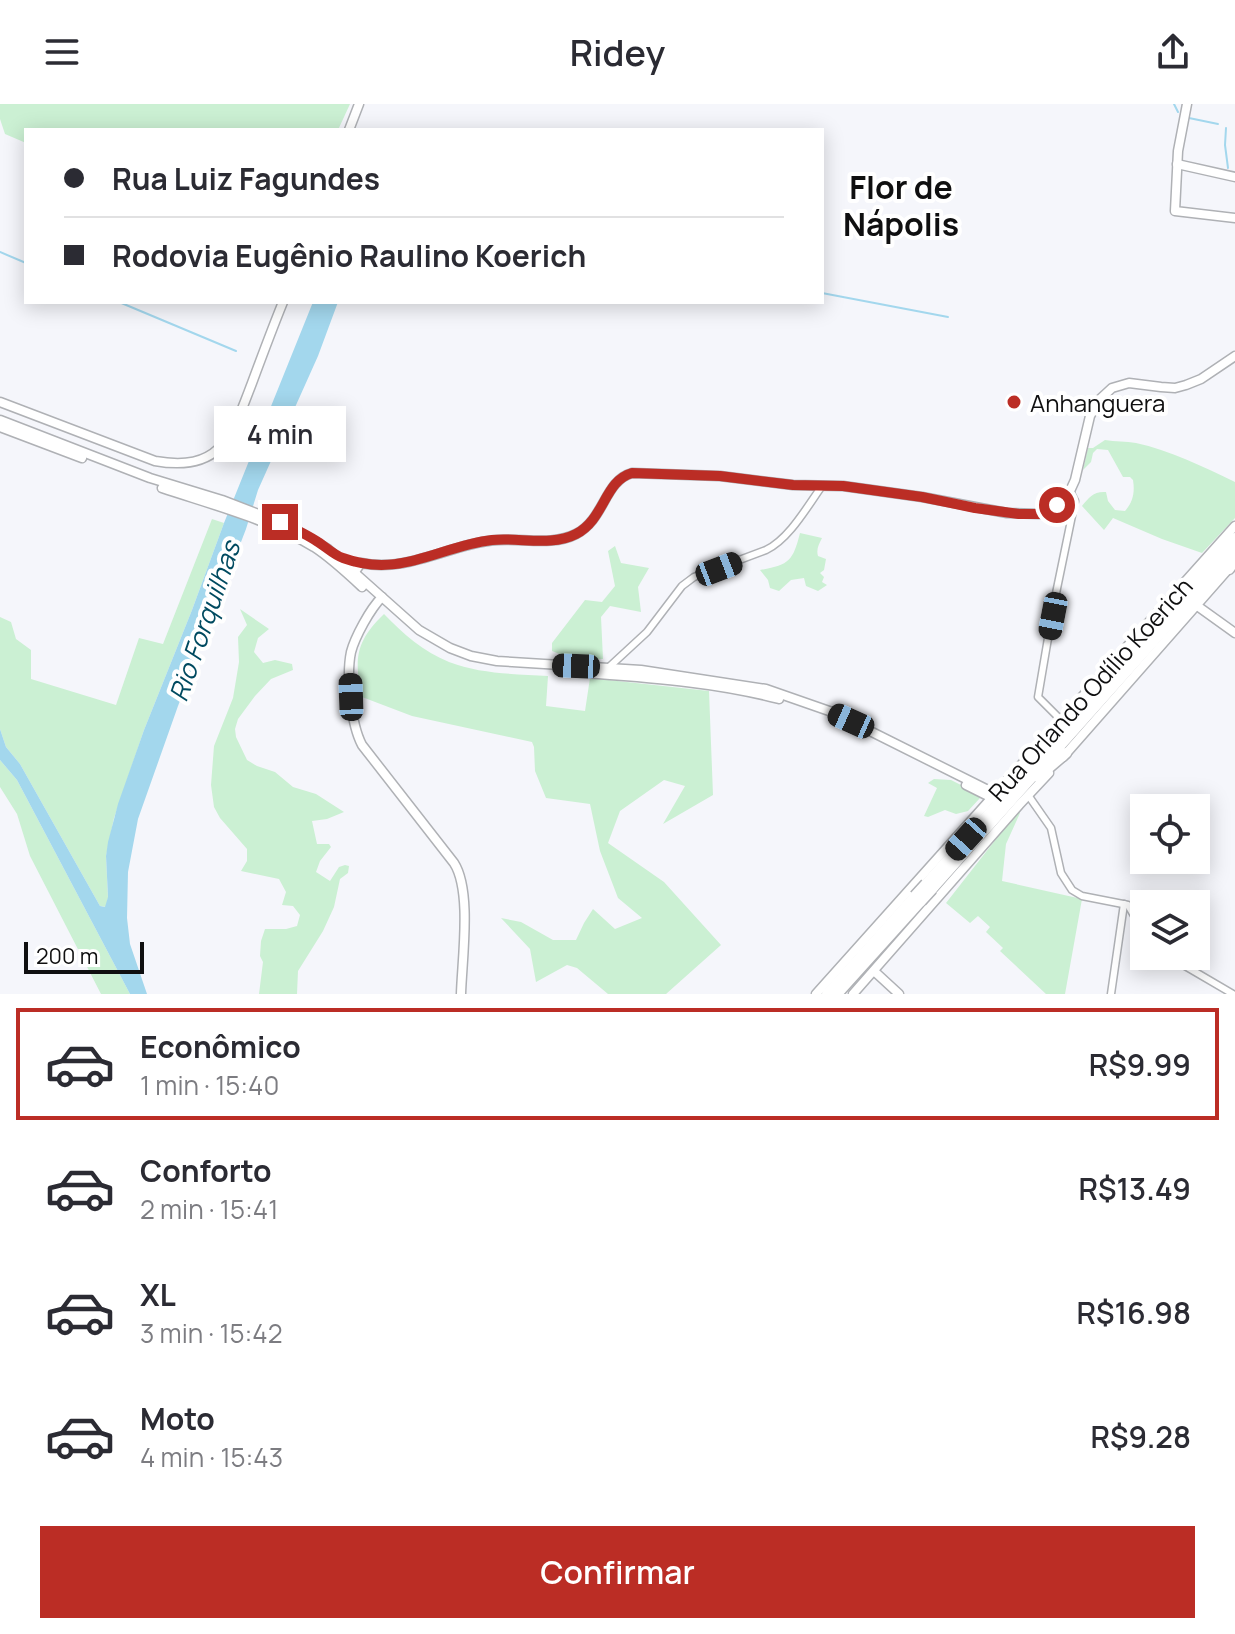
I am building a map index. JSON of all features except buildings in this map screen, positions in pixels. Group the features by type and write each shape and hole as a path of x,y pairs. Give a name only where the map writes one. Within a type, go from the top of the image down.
{"highway":[{"path":"837,994 1046,749 1235,538"},
{"path":"1024,792 1235,550"},
{"path":"1046,749 1076,704"},
{"path":"927,889 1066,753"},
{"path":"827,994 918,899"}],"main road":[{"path":"350,128 359,104"},
{"path":"1187,104 1177,164 1175,211 1235,218"},
{"path":"1177,164 1235,177"},
{"path":"0,402 155,461 188,464 201,460 221,446 235,428 282,304"},
{"path":"0,420 261,519 327,557 361,569 411,563 482,541 570,537 592,521 616,481 632,473 720,476 793,485 843,486 975,508 1039,514 1057,505 1070,491 1087,423 1107,392 1115,386 1129,383 1170,388 1186,385 1201,379 1235,356"},
{"path":"0,427 140,480 221,504"},
{"path":"261,519 280,522 361,569 380,599 426,635 471,656 533,664 641,670 766,689 851,721 994,796"},
{"name":"Rua Orlando Odílio Koerich","path":"816,994 927,889 994,796 1235,526"},
{"path":"1066,753 1233,564"},
{"path":"361,569 380,599 424,639 452,654 508,667 734,689 794,703 845,724 994,796"},
{"path":"380,599 351,653 355,727 362,745 460,874 464,895 461,994"},
{"path":"1196,605 1235,633"},
{"path":"853,994 874,971 927,889"},
{"path":"874,971 899,994"}],"street":[{"path":"608,668 650,629 688,581 776,544 822,486"},
{"path":"1061,720 1038,699 1038,695 1075,501 1070,491"},
{"path":"1024,792 1051,828 1060,869 1070,888 1082,896 1128,905 1130,908"},
{"path":"1111,994 1124,904"},
{"path":"1192,970 1233,994"}],"green space":[{"path":"0,104 350,104 339,128 24,128 24,142 5,134 0,119"},
{"path":"1105,440 1136,443 1161,450 1235,482 1235,518 1202,553 1113,518 1104,530 1082,506 1092,495 1106,492 1115,510 1125,511 1134,489 1133,480 1123,477 1108,450 1097,449 1083,470 1088,448"},
{"path":"212,519 224,523 144,730 114,818 106,856 108,898 106,907 100,906 20,764 6,747 0,729 0,617 11,622 16,639 31,650 31,679 116,705 139,638 163,644"},
{"path":"800,533 822,538 817,553 826,559 824,570 820,573 824,577 822,582 827,585 818,591 806,586 804,578 791,580 779,591 770,588 760,570 788,560"},
{"path":"615,546 621,563 649,568 638,587 641,612 610,606 601,617 603,659 575,660 552,651 552,643 585,600 602,602 615,586 608,551"},
{"path":"240,609 269,629 258,638 254,652 263,663 275,660 292,664 293,670 271,679 238,719 236,737 247,760 275,772 293,787 316,794 344,812 312,821 317,844 329,844 331,847 316,872 330,881 339,867 349,866 348,873 340,879 334,907 323,931 298,971 297,994 259,994 263,962 260,956 265,929 297,926 300,915 293,906 282,905 286,892 279,879 241,871 247,861 247,849 214,807 211,785 214,746 233,698 239,662 238,637 247,625"},
{"path":"384,614 414,641 449,662 485,671 548,676 546,706 585,711 590,678 709,691 713,795 663,824 685,786 664,780 620,811 608,843 664,882 721,945 666,994 608,994 577,968 567,965 536,982 530,949 501,918 521,922 553,940 576,940 593,909 615,929 642,918 618,898 600,851 590,804 546,798 535,771 532,742 412,716 362,697 359,652 367,633"},
{"path":"0,760 17,780 130,994 101,994 30,856 17,814 0,787"},
{"path":"934,779 951,780 979,794 980,798 968,811 956,814 945,810 924,816 937,788 928,783"},
{"path":"1018,811 1020,813 1006,844 1002,881 1082,899 1065,994 1046,994 1000,951 1003,948 986,932 990,927 978,916 970,923 946,903"}],"water":[{"name":"Rio Forquilhas","path":"312,304 337,304 318,356 258,490 138,819 128,872 127,918 130,944 147,994 130,994 17,780 0,760 0,729 6,747 20,764 100,906 105,907 108,897 106,856 118,804 224,523"}],"waterway":[{"path":"1174,104 1178,112"},
{"path":"1189,118 1218,124"},
{"path":"1226,128 1228,168"},
{"path":"0,252 24,262"},
{"path":"824,293 948,317"},
{"path":"124,304 236,351"}],"place":[{"name":"Anhanguera","path":"1014,402"}],"district":[{"name":"Flor de Nápolis","path":"901,206"}],"route":[{"path":"280,522 343,558 365,564 396,564 417,561 482,541 555,540 575,535 596,517 616,481 632,473 720,476 793,485 843,486 1019,514 1039,514 1057,505"}]}
